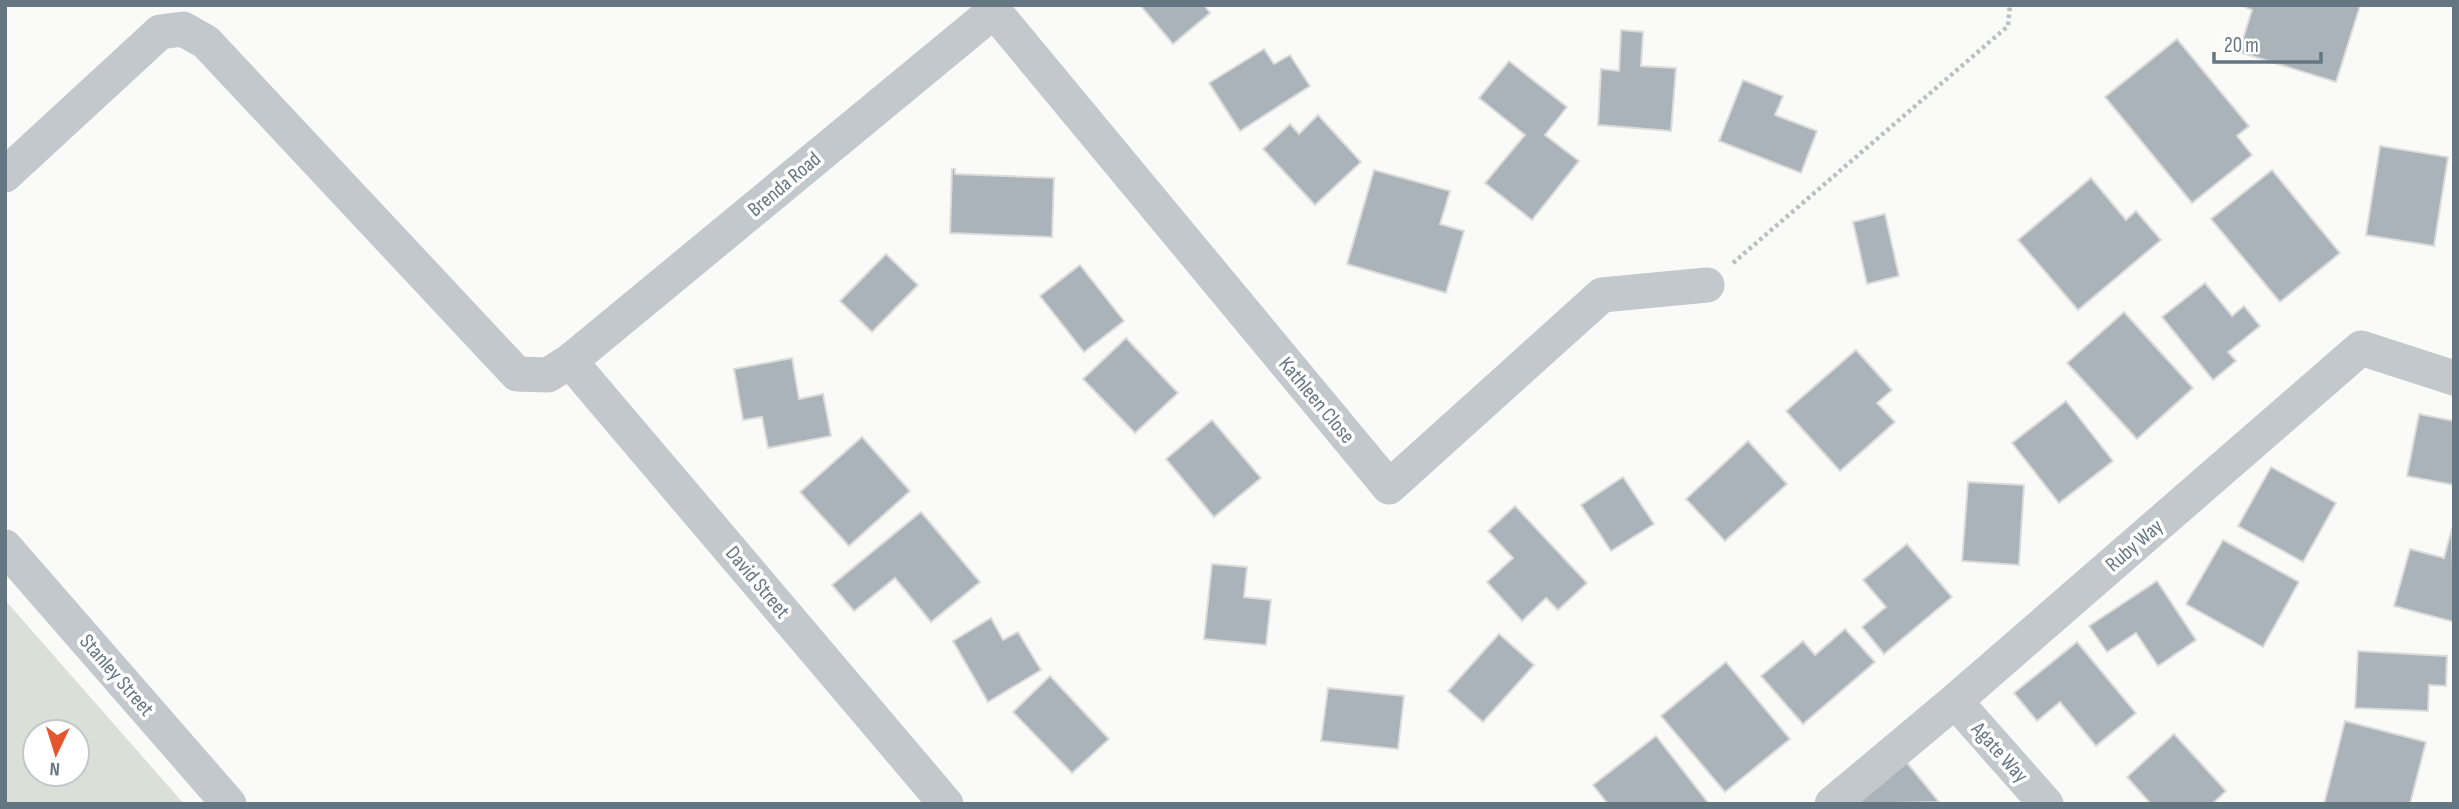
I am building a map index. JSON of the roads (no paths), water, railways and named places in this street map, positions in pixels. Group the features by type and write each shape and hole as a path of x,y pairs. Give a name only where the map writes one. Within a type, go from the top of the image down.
{"street":[{"name":"Kathleen Close","path":"993,8 1389,487 1602,295 1707,285"},
{"name":"Brenda Road","path":"5,175 160,32 183,29 206,42 517,374 548,375 569,361 993,8"},
{"name":"Ruby Way","path":"1832,804 1955,701 2361,348 2454,378"},
{"name":"David Street","path":"569,361 946,804"},
{"name":"Stanley Street","path":"5,547 229,804"},
{"name":"Agate Way","path":"1955,701 2046,804"}]}
